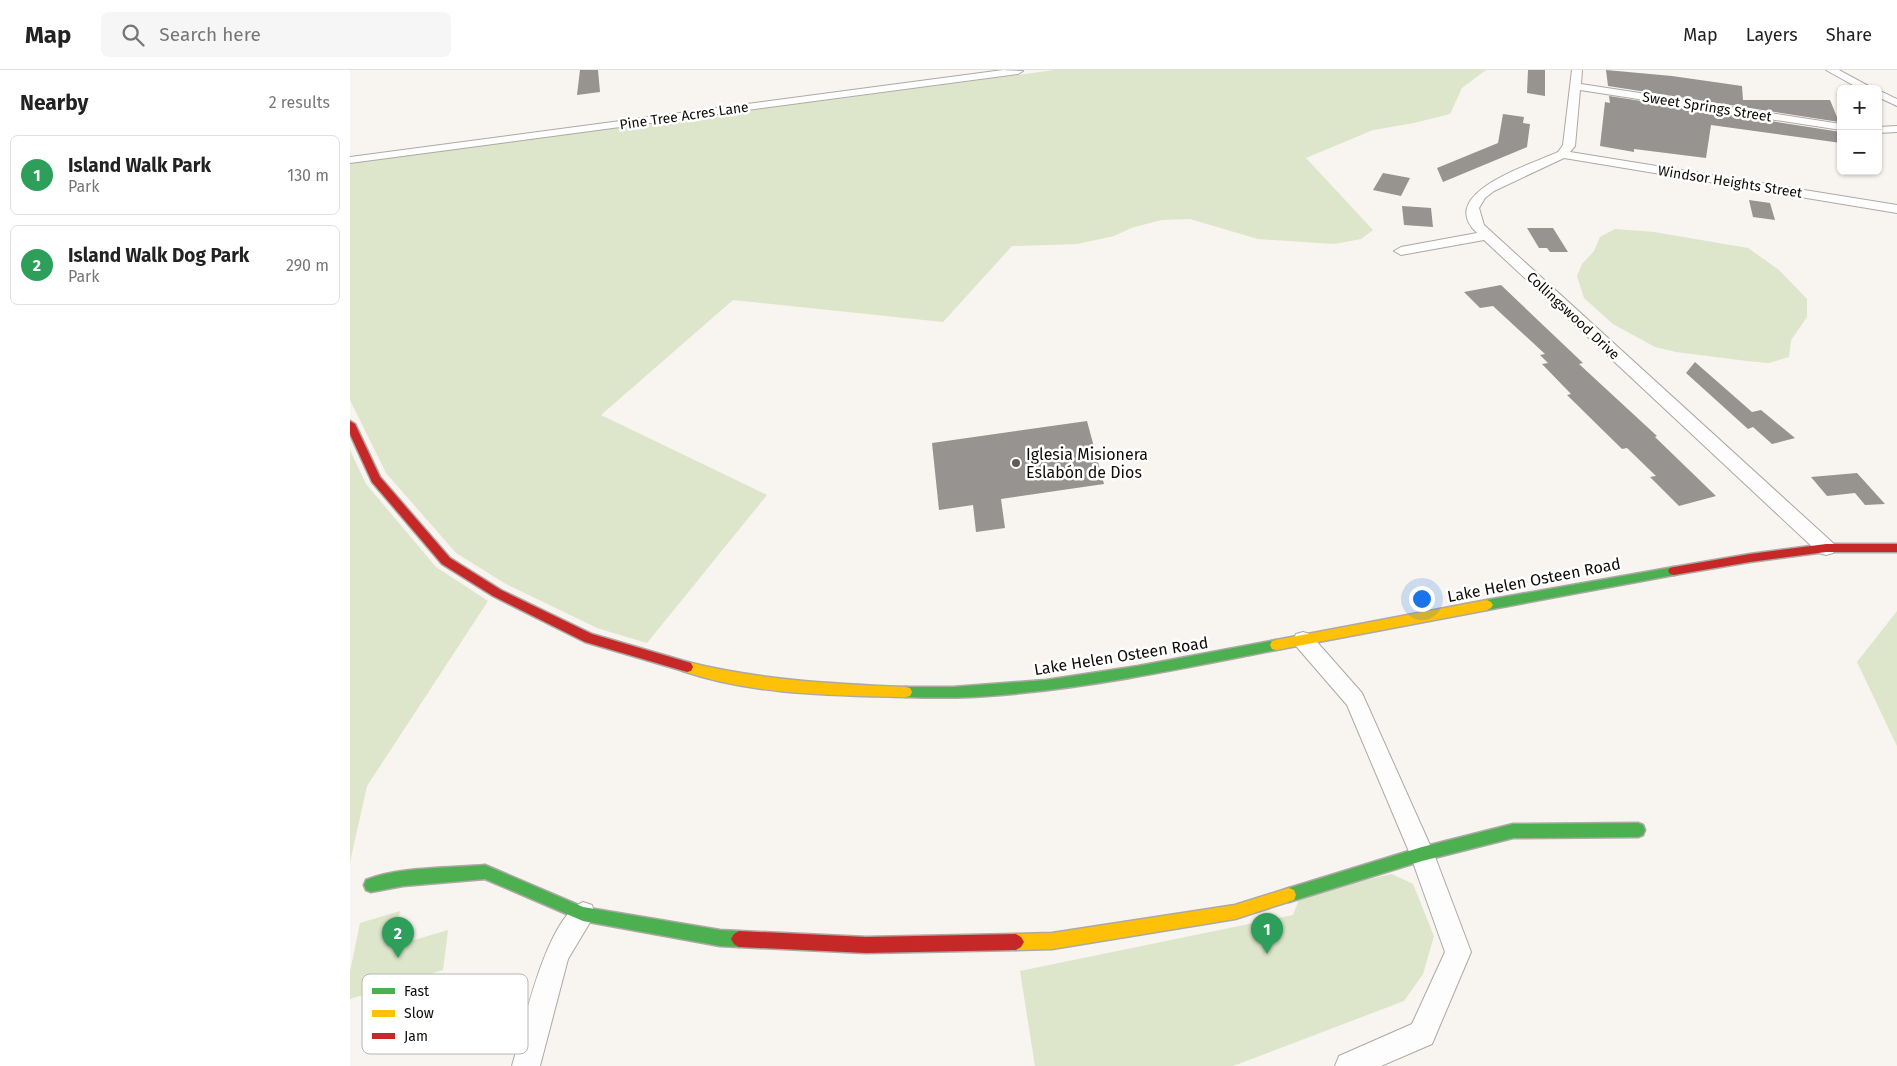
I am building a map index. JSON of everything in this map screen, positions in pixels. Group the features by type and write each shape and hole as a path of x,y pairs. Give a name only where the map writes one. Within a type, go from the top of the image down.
{"street":[{"path":"1562,154 1569,146 1577,70"},
{"path":"1831,70 1861,85"},
{"name":"Pine Tree Acres Lane","path":"350,160 1018,72"},
{"name":"Sweet Springs Street","path":"1574,86 1837,126"},
{"path":"1882,95 1897,102"},
{"path":"1882,130 1897,129"},
{"name":"Windsor Heights Street","path":"1562,154 1897,209"},
{"name":"Collingswood Drive","path":"1562,154 1484,190 1474,203 1473,215 1478,227 1826,548"},
{"path":"1401,251 1486,236"},
{"name":"Lake Helen Osteen Road","path":"350,424 376,479 446,561 497,593 589,638 707,673 799,688 950,694 1071,684 1599,584 1750,558 1826,548 1897,548"},
{"path":"1303,640 1355,699 1422,854 1458,952 1422,1034 1349,1066"},
{"path":"371,885 403,879 485,872 583,914 720,938 866,945 1052,940 1235,912 1422,854 1513,831 1638,830"},
{"path":"526,1066 557,954 583,914"}],"green space":[{"path":"1055,70 1486,70 1462,88 1450,114 1373,130 1306,158 1373,230 1361,239 1334,244 1258,239 1190,219 1161,220 1131,228 1114,236 1077,244 1012,246 943,322 733,300 601,415 767,495 647,643 597,628 506,584 456,553 386,473 350,400 350,163"},
{"path":"1615,229 1654,232 1748,248 1779,270 1807,299 1807,317 1791,340 1789,357 1769,363 1676,352 1655,347 1613,324 1584,298 1577,276 1582,264 1594,251 1600,237"},
{"path":"350,450 366,484 436,567 488,601 367,786 350,862"},
{"path":"1897,611 1897,746 1857,662"},
{"path":"1392,874 1413,884 1434,936 1423,974 1404,1001 1233,1066 1035,1066 1020,971 1293,915 1301,894"},
{"path":"400,911 394,946 448,930 443,970 430,974 362,974 362,995 350,999 350,972 360,923"}],"building":[{"path":"580,70 598,70 600,92 577,95"},
{"path":"1528,70 1545,70 1545,96 1527,93"},
{"path":"1606,70 1672,76 1742,86 1743,100 1830,100 1837,122 1608,86"},
{"path":"1609,96 1837,131 1837,142 1711,125 1706,158 1634,149 1634,152 1600,146 1605,102 1610,103"},
{"path":"1503,114 1524,117 1523,123 1530,124 1527,147 1443,182 1437,168 1498,143"},
{"path":"1383,173 1410,178 1401,196 1373,190"},
{"path":"1749,200 1770,203 1775,220 1753,217"},
{"path":"1402,206 1431,208 1433,227 1404,225"},
{"path":"1527,228 1553,228 1568,252 1550,252 1547,248 1539,248"},
{"path":"1501,285 1583,363 1579,364 1657,436 1655,437 1716,496 1679,506 1650,477 1656,476 1627,448 1622,449 1567,395 1571,394 1542,364 1548,363 1540,355 1545,354 1493,306 1480,308 1464,292"},
{"path":"1695,362 1752,412 1761,410 1795,438 1772,444 1753,427 1748,429 1686,373"},
{"name":"Iglesia Misionera Eslabón de Dios","path":"1087,421 1104,484 1001,499 1005,528 976,532 973,505 939,510 932,443"},
{"path":"1857,473 1885,504 1865,505 1855,493 1827,496 1811,477"}],"traffic: fast":[{"path":"1487,605 1674,571"},
{"path":"906,692 999,690 1046,685 1092,679 1276,645"},
{"path":"1289,895 1422,854 1513,831 1638,830"},
{"path":"371,885 403,879 485,872 583,914 720,938 739,939"}],"traffic: slow":[{"path":"1276,645 1487,605"},
{"path":"687,667 714,674 768,683 906,692"},
{"path":"1016,942 1052,941 1235,912 1289,895"}],"traffic: jam":[{"path":"350,424 376,479 446,561 497,593 589,638 687,667"},
{"path":"1674,571 1826,548 1897,548"},
{"path":"739,939 866,945 1016,942"}],"place":[{"name":"Iglesia Misionera Eslabón de Dios","path":"1016,463"},
{"name":"Island Walk Park","path":"1267,954"},
{"name":"Island Walk Dog Park","path":"398,958"}]}
